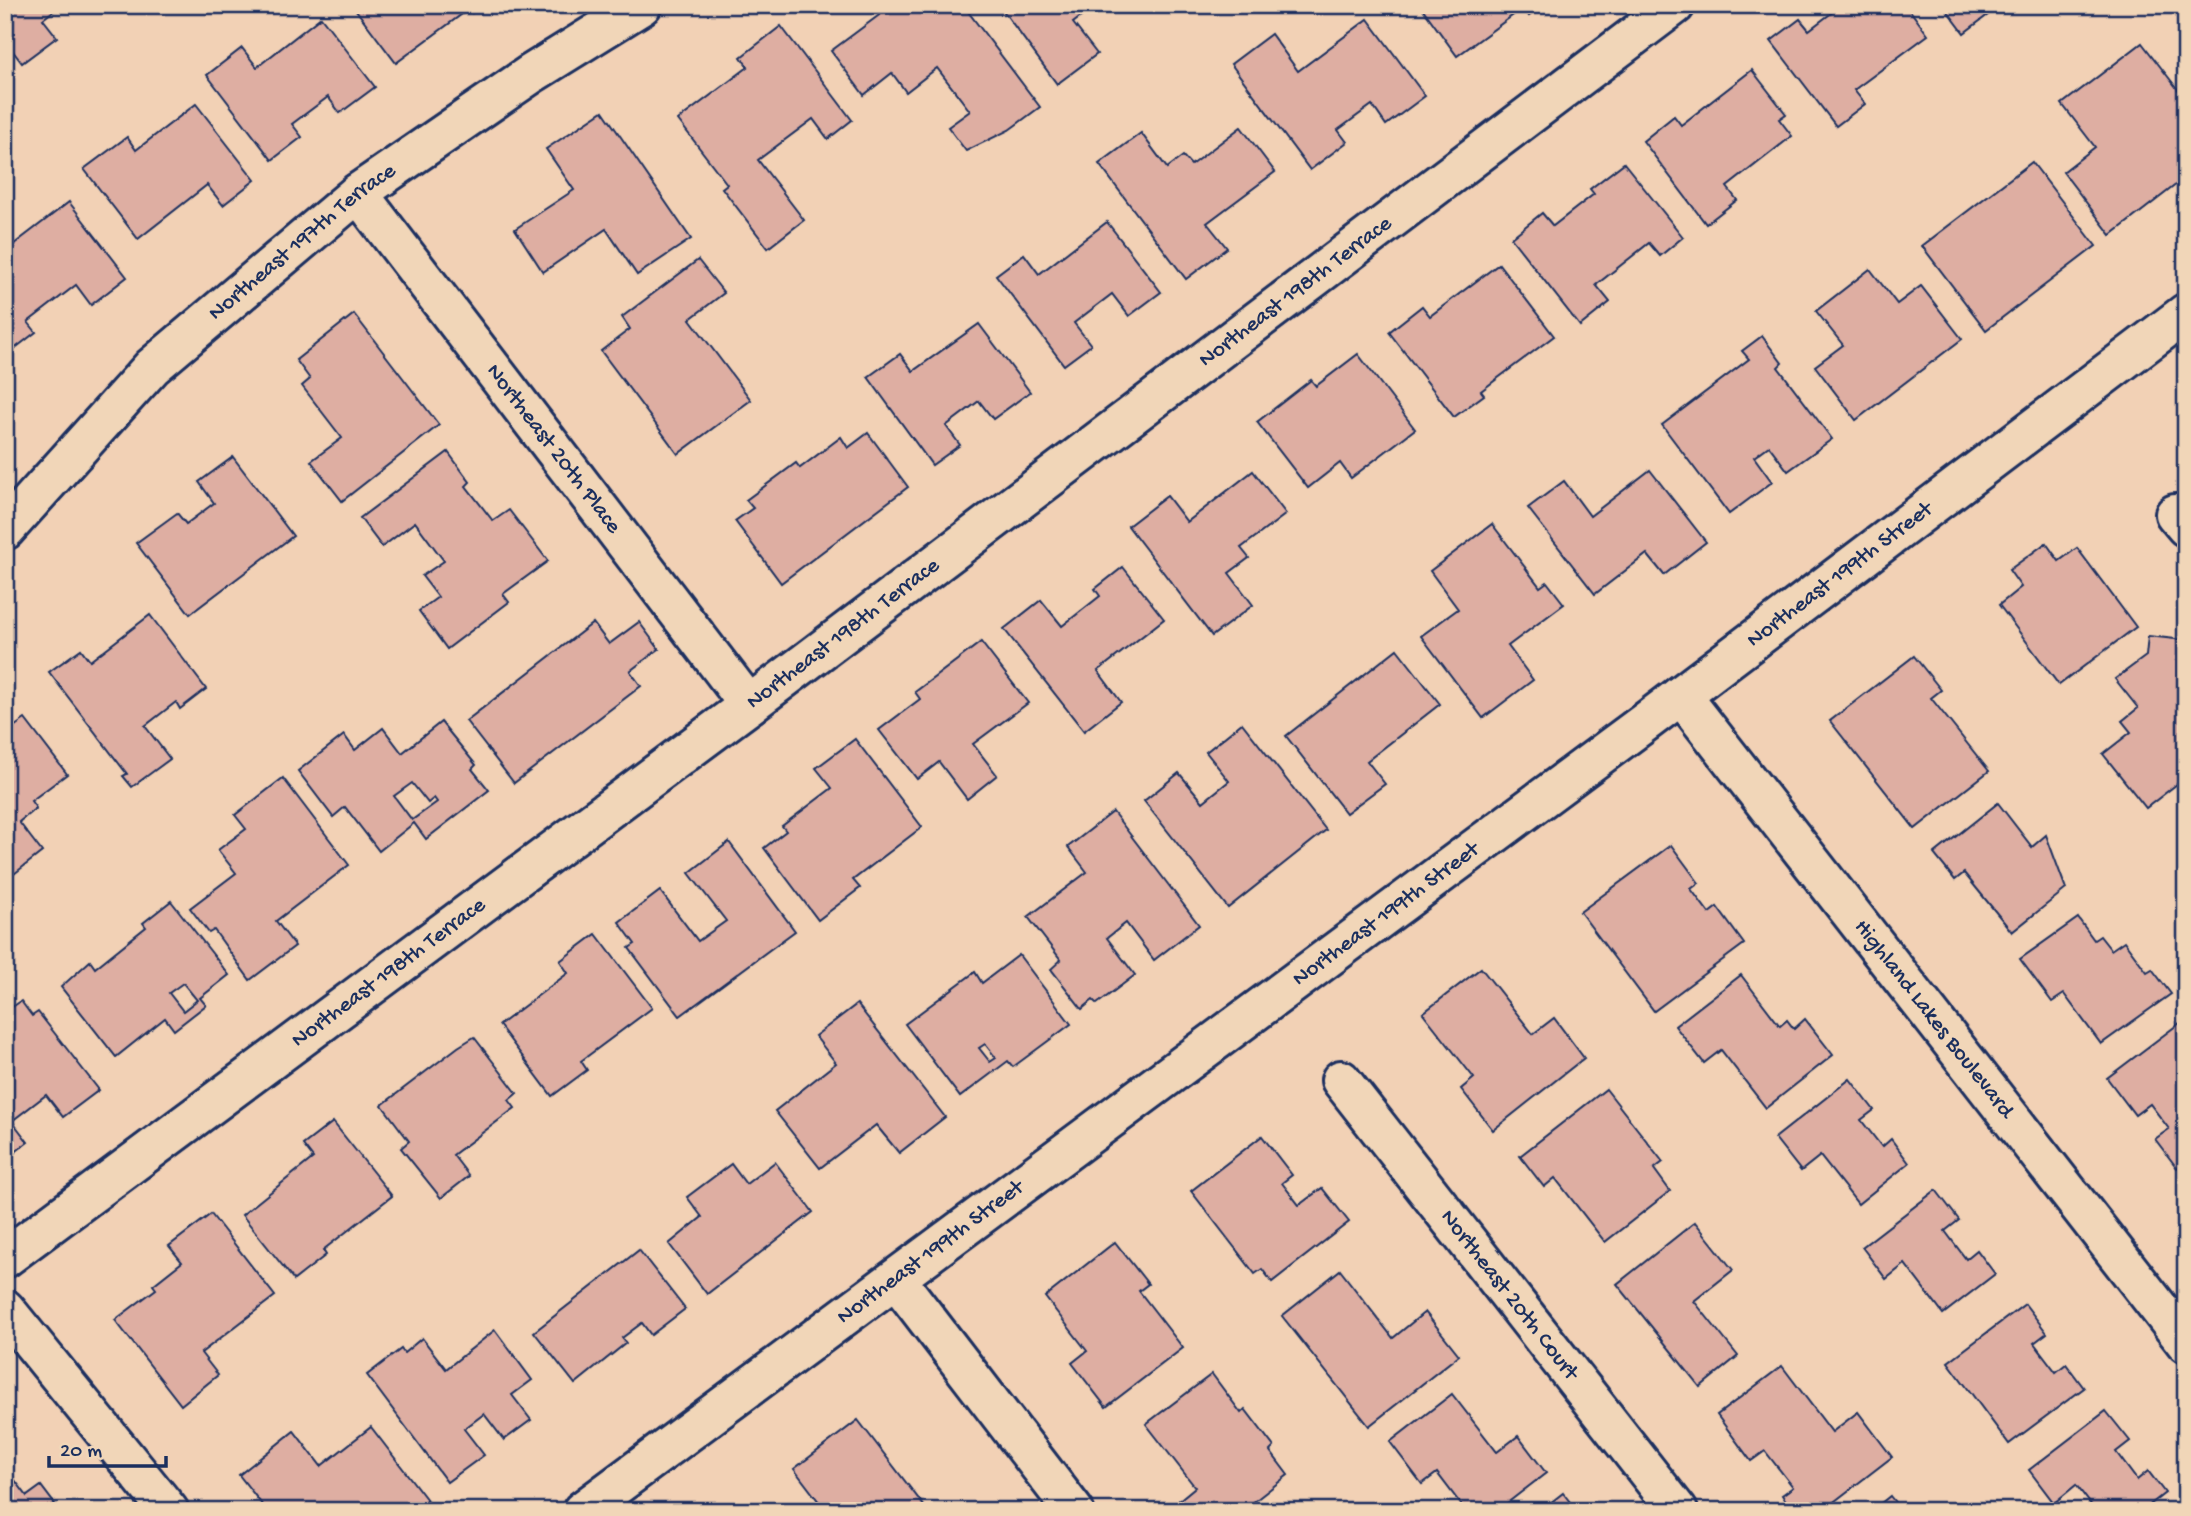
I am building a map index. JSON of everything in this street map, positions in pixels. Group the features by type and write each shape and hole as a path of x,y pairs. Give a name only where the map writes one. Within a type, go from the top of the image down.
{"street":[{"name":"Northeast 197th Terrace","path":"5,530 12,519 152,367 358,193 531,74 642,5"},
{"name":"Northeast 198th Terrace","path":"5,1258 749,705 1675,5"},
{"name":"Northeast 20th Place","path":"358,193 749,705"},
{"name":"Northeast 199th Street","path":"582,1511 1681,695 2186,313"},
{"name":"Highland Lakes Boulevard","path":"1681,695 2186,1343"},
{"name":"Northeast 20th Court","path":"1340,1080 1678,1511"},
{"path":"896,1279 1074,1511"},
{"path":"5,1309 169,1511"}],"building":[{"path":"5,5 61,5 43,19 57,37 22,63 5,41"},
{"path":"362,5 483,5 472,13 469,9 396,63 356,10"},
{"path":"889,5 963,5 1040,107 1009,130 966,151 948,127 970,111 937,68 906,92 892,73 864,95 831,51 890,7"},
{"path":"999,5 1089,5 1091,9 1073,23 1097,54 1057,84"},
{"path":"1420,5 1543,5 1529,16 1523,8 1457,56"},
{"path":"1842,5 1906,5 1928,35 1854,90 1865,104 1836,126 1771,41 1800,19 1809,30"},
{"path":"1943,5 1988,5 1993,11 1964,33"},
{"path":"321,17 375,87 340,113 328,97 292,124 302,137 272,160 207,75 242,48 257,67"},
{"path":"1368,19 1425,96 1386,125 1372,105 1338,130 1347,142 1310,170 1231,64 1271,34 1298,71"},
{"path":"781,26 852,120 828,139 813,119 758,160 804,220 768,248 722,188 727,184 678,120 748,67 741,57"},
{"path":"2142,43 2186,100 2186,177 2111,235 2063,172 2095,147 2062,104"},
{"path":"1752,70 1786,114 1779,119 1792,136 1727,187 1737,200 1706,224 1643,141 1674,116 1681,125"},
{"path":"196,104 255,180 223,205 207,185 138,239 84,169 127,137 136,150"},
{"path":"603,111 691,239 637,275 606,229 543,272 515,229 574,190 546,149"},
{"path":"1241,127 1275,172 1207,223 1227,248 1186,279 1099,164 1141,133 1167,168 1183,156 1191,165"},
{"path":"2032,162 2096,246 1986,330 1922,246"},
{"path":"1624,163 1683,237 1660,256 1649,243 1596,285 1610,302 1580,326 1511,238 1542,213 1553,226 1594,194 1590,189"},
{"path":"69,202 127,277 91,305 76,285 28,322 36,332 9,353 5,349 5,251"},
{"path":"1107,222 1161,292 1129,316 1112,294 1074,323 1091,345 1064,365 996,275 1024,254 1039,274"},
{"path":"698,260 724,293 690,319 751,400 678,454 601,351 630,329 622,317"},
{"path":"1499,264 1554,336 1481,391 1484,395 1454,417 1389,332 1422,306 1430,316"},
{"path":"1870,269 1897,304 1921,286 1962,339 1856,420 1815,366 1843,345 1816,311"},
{"path":"354,314 439,425 342,501 311,461 342,438 302,386 310,379 296,360"},
{"path":"979,324 1030,392 993,419 979,401 946,426 960,445 932,465 868,377 900,354 913,371"},
{"path":"1762,336 1782,363 1778,367 1832,439 1788,471 1769,446 1754,457 1772,482 1729,514 1662,425 1749,359 1742,351"},
{"path":"1358,354 1415,429 1351,478 1340,463 1308,488 1257,422 1311,380 1316,386"},
{"path":"868,433 908,487 781,583 735,521 753,508 746,500 796,463 800,468 841,437 848,448"},
{"path":"448,452 470,482 466,486 493,521 509,510 548,561 503,594 509,602 447,649 419,611 438,597 422,576 444,561 415,522 382,547 360,518"},
{"path":"233,457 293,536 190,614 136,543 177,513 186,524 214,503 199,482"},
{"path":"1650,470 1706,542 1664,575 1647,554 1595,594 1528,508 1564,481 1590,516"},
{"path":"1253,471 1286,514 1241,548 1249,558 1229,573 1253,605 1212,636 1128,526 1167,496 1187,522"},
{"path":"1492,524 1540,587 1547,582 1564,604 1508,646 1533,680 1483,718 1421,636 1458,609 1430,571"},
{"path":"2046,543 2059,561 2077,548 2136,627 2059,685 1999,605 2021,587 2009,570"},
{"path":"1123,567 1164,619 1098,671 1121,702 1084,731 1004,629 1041,600 1062,626 1100,596 1095,589"},
{"path":"150,615 206,689 180,709 176,702 145,726 170,759 132,787 123,776 127,774 49,672 81,649 90,661"},
{"path":"639,622 659,649 630,671 641,686 514,783 466,721 593,623 609,644"},
{"path":"2148,636 2184,640 2182,655 2186,652 2186,777 2146,808 2103,754 2131,732 2122,721 2138,708 2115,679 2146,656"},
{"path":"981,642 1028,703 973,744 997,775 967,799 939,762 917,779 879,730 920,699 915,692"},
{"path":"1397,649 1440,704 1367,761 1385,784 1346,813 1286,736"},
{"path":"1914,656 1941,690 1931,698 1989,771 1915,829 1830,721"},
{"path":"25,719 67,774 31,801 36,808 19,822 42,852 5,881 5,733"},
{"path":"441,722 476,765 472,769 489,790 426,839 414,823 379,851 345,807 333,817 298,771 344,735 355,750 383,728 402,753","holes":["412,783 428,803 434,798 437,802 412,820 394,796"]},
{"path":"1242,723 1326,830 1228,908 1144,801 1179,773 1203,802 1229,781 1206,752"},
{"path":"855,739 922,827 853,880 860,888 818,920 764,848 786,831 782,826 832,788 816,768"},
{"path":"283,778 349,865 276,921 295,946 250,980 214,930 209,933 190,908 236,873 218,850 246,829 235,815"},
{"path":"1998,803 2032,847 2046,835 2066,889 2012,932 1964,873 1955,880 1934,854"},
{"path":"1113,812 1199,925 1154,960 1126,923 1107,938 1135,975 1097,1004 1093,1000 1082,1009 1051,969 1061,960 1028,917 1087,872 1068,847"},
{"path":"729,842 795,931 680,1016 629,948 635,944 619,922 660,891 698,941 726,921 689,873"},
{"path":"1671,845 1699,883 1691,889 1709,913 1717,907 1744,944 1654,1011 1580,912"},
{"path":"171,901 229,975 200,998 206,1005 174,1030 165,1018 116,1057 61,987 90,961 95,968 146,927 143,923","holes":["183,983 197,1000 183,1011 169,993"]},
{"path":"2078,918 2094,940 2100,936 2111,950 2124,941 2147,972 2152,969 2171,994 2101,1044 2064,994 2052,1002 2020,959"},
{"path":"596,934 652,1008 581,1061 587,1070 552,1096 499,1025 568,973 560,961"},
{"path":"1019,955 1071,1024 1013,1067 1008,1061 960,1097 905,1024 975,972 982,983","holes":["985,1044 996,1058 990,1062 979,1048"]},
{"path":"1481,968 1533,1034 1554,1018 1584,1058 1493,1130 1461,1089 1474,1078 1423,1013"},
{"path":"1741,975 1780,1026 1787,1020 1794,1029 1805,1019 1833,1055 1766,1108 1721,1050 1704,1063 1675,1026"},
{"path":"21,1001 32,1016 38,1012 99,1090 63,1117 46,1095 12,1121 28,1142 5,1160 5,1053 13,1046 5,1034 5,1012"},
{"path":"857,1004 945,1117 899,1153 876,1125 820,1168 775,1111 836,1063 815,1036"},
{"path":"2185,1019 2186,1162 2177,1168 2155,1139 2169,1129 2150,1104 2135,1115 2107,1078"},
{"path":"474,1037 517,1093 509,1100 515,1108 453,1155 469,1176 441,1198 401,1148 409,1141 382,1105"},
{"path":"1850,1079 1874,1110 1861,1120 1882,1147 1891,1139 1909,1163 1858,1204 1820,1156 1801,1171 1775,1138"},
{"path":"1606,1089 1663,1162 1654,1169 1670,1191 1605,1242 1555,1178 1544,1187 1520,1156"},
{"path":"333,1122 392,1196 323,1250 326,1255 294,1280 242,1215 313,1158 303,1145"},
{"path":"1262,1136 1292,1175 1282,1183 1299,1205 1322,1188 1349,1222 1272,1282 1262,1269 1255,1274 1191,1191"},
{"path":"775,1162 813,1212 707,1294 669,1244 702,1217 687,1197 731,1164 746,1184"},
{"path":"1936,1190 1959,1220 1945,1231 1966,1259 1977,1250 1995,1274 1943,1314 1905,1264 1886,1279 1862,1247"},
{"path":"211,1214 275,1296 201,1353 218,1375 181,1405 115,1320 156,1289 153,1285 182,1262 169,1246"},
{"path":"1695,1222 1733,1270 1694,1301 1738,1356 1700,1387 1617,1284"},
{"path":"1115,1242 1148,1284 1139,1291 1183,1348 1106,1407 1072,1363 1087,1351 1045,1297"},
{"path":"639,1250 685,1309 651,1335 642,1323 622,1338 626,1343 575,1384 534,1332"},
{"path":"1340,1270 1393,1338 1425,1312 1459,1355 1369,1426 1282,1316"},
{"path":"2025,1304 2047,1333 2034,1343 2056,1372 2066,1364 2084,1388 2009,1444 1948,1362"},
{"path":"495,1330 532,1380 512,1395 531,1420 504,1440 484,1414 464,1429 484,1455 447,1482 367,1375 401,1349 404,1353 422,1338 446,1369"},
{"path":"1782,1366 1832,1432 1858,1412 1892,1457 1822,1511 1793,1511 1782,1495 1793,1487 1765,1451 1751,1461 1717,1415"},
{"path":"1212,1374 1241,1413 1245,1409 1274,1447 1270,1451 1288,1475 1242,1511 1184,1511 1177,1502 1195,1487 1146,1424"},
{"path":"1452,1394 1497,1452 1518,1436 1546,1473 1497,1511 1466,1511 1437,1473 1422,1484 1390,1442"},
{"path":"2106,1411 2130,1441 2116,1452 2137,1480 2148,1471 2165,1493 2142,1511 2096,1511 2076,1485 2054,1503 2029,1470"},
{"path":"858,1420 924,1506 919,1511 826,1511 794,1469"},
{"path":"371,1427 427,1500 412,1511 267,1511 239,1475 294,1431 321,1466"},
{"path":"5,1467 27,1496 41,1486 60,1511 5,1511"},
{"path":"1563,1493 1577,1511 1540,1511"},
{"path":"1890,1496 1902,1511 1871,1511"}]}
